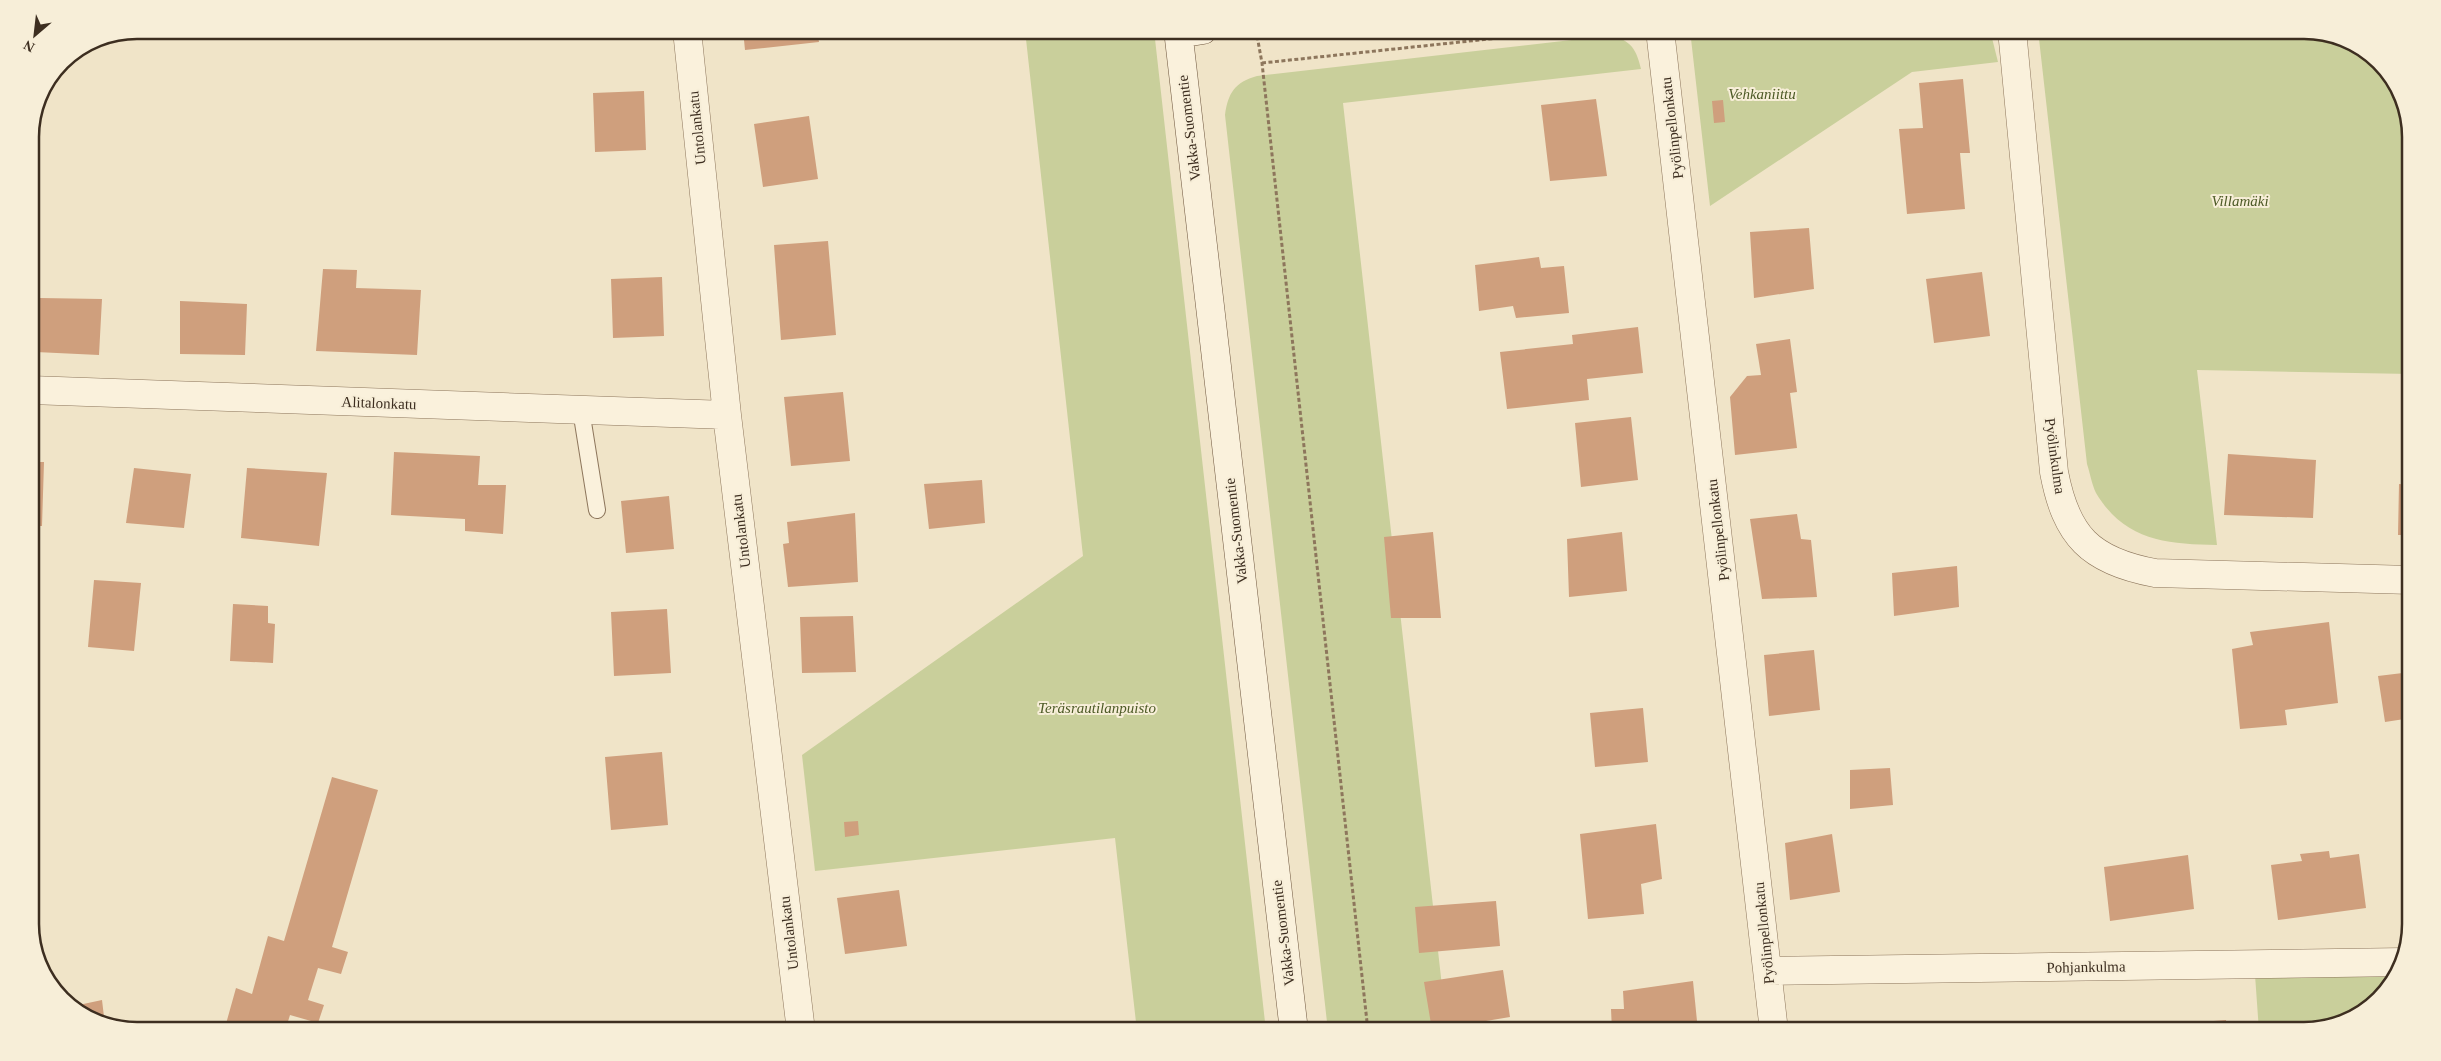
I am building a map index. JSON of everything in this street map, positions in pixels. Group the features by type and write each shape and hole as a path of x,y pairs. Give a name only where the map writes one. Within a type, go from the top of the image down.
{"street":[{"name":"Untolankatu","path":"687,39 727,415 800,1022"},
{"name":"Vakka-Suomentie","path":"1187,39 1293,1022"},
{"name":"Pyölinpellonkatu","path":"1661,39 1773,1022"},
{"name":"Pyölinkulma","path":"2013,39 2054,472 2066,518 2080,538 2101,555 2128,568 2155,573 2402,580"},
{"name":"Alitalonkatu","path":"39,390 727,415"},
{"name":"Pohjankulma","path":"1768,971 2395,962"}],"lane":[{"path":"581,410 597,510"}],"path":[{"path":"1258,39 1262,63 1367,1022"},
{"path":"1262,63 1489,39"}],"green space":[{"name":"Teräsrautilanpuisto","path":"1026,39 1155,39 1265,1022 1136,1022 1115,838 815,871 802,755 1083,556"},
{"path":"1580,39 1620,39 1634,49 1641,69 1343,103 1446,1022 1327,1022 1225,115 1228,100 1238,85 1249,78"},
{"name":"Vehkaniittu","path":"1691,39 1992,39 1998,62 1912,72 1710,206"},
{"name":"Villamäki","path":"2039,39 2304,39 2329,42 2342,46 2364,59 2386,82 2397,105 2402,131 2402,374 2197,370 2217,545 2164,541 2148,537 2134,530 2107,509 2096,493 2087,464"},
{"path":"2388,974 2378,989 2359,1006 2329,1019 2304,1022 2258,1022 2255,975"}],"building":[{"path":"744,39 818,39 819,42 745,50"},
{"path":"1963,79 1970,153 1960,153 1965,209 1907,214 1899,129 1923,128 1919,83"},
{"path":"644,91 646,150 595,152 593,93"},
{"path":"1596,99 1607,176 1550,181 1541,105"},
{"path":"1723,100 1725,122 1714,123 1712,101"},
{"path":"809,116 818,179 763,187 754,124"},
{"path":"1809,228 1814,289 1754,298 1750,232"},
{"path":"828,241 836,335 781,340 774,245"},
{"path":"1539,257 1541,268 1564,266 1569,313 1516,318 1513,306 1479,311 1475,265"},
{"path":"323,269 357,270 356,288 421,290 417,355 316,351"},
{"path":"1982,272 1990,336 1934,343 1926,279"},
{"path":"662,277 664,336 613,338 611,279"},
{"path":"40,298 102,299 99,355 39,352"},
{"path":"180,301 247,304 245,355 180,354"},
{"path":"1638,327 1643,373 1587,379 1589,400 1507,409 1500,352 1573,344 1572,335"},
{"path":"1790,339 1797,392 1790,393 1797,448 1735,455 1730,397 1747,376 1761,375 1756,344"},
{"path":"843,392 850,461 791,466 784,397"},
{"path":"1631,417 1638,480 1581,487 1575,423"},
{"path":"394,452 480,456 478,485 506,485 503,534 465,531 465,519 391,515"},
{"path":"2228,454 2316,460 2313,518 2224,515"},
{"path":"39,462 44,462 42,526 39,526"},
{"path":"134,468 191,474 184,528 126,523"},
{"path":"247,468 327,473 319,546 241,538"},
{"path":"982,480 985,523 929,529 924,484"},
{"path":"2399,484 2402,484 2402,535 2398,535"},
{"path":"669,496 674,549 626,553 621,501"},
{"path":"855,513 858,582 788,587 783,544 789,543 787,522"},
{"path":"1797,514 1801,539 1811,540 1817,597 1762,599 1750,519"},
{"path":"1433,532 1441,618 1391,618 1384,537"},
{"path":"1622,532 1627,591 1569,597 1567,539"},
{"path":"1957,566 1959,607 1894,616 1892,573"},
{"path":"94,580 141,583 134,651 88,647"},
{"path":"233,604 268,606 268,623 275,624 273,663 230,661"},
{"path":"667,609 671,673 614,676 611,612"},
{"path":"853,616 856,672 802,673 800,617"},
{"path":"2329,622 2338,703 2285,710 2287,725 2240,729 2232,649 2253,645 2250,632"},
{"path":"1814,650 1820,710 1769,716 1764,655"},
{"path":"2402,673 2402,719 2385,722 2378,676"},
{"path":"1643,708 1648,762 1595,767 1590,713"},
{"path":"662,752 668,825 611,830 605,757"},
{"path":"1890,768 1893,805 1850,809 1850,770"},
{"path":"332,777 378,790 332,947 348,952 341,974 318,968 308,1000 324,1005 318,1022 290,1015 288,1022 227,1022 236,988 252,994 268,936 284,941"},
{"path":"858,821 859,835 845,837 844,822"},
{"path":"1656,824 1662,879 1641,884 1644,914 1588,919 1580,834"},
{"path":"1832,834 1840,892 1790,900 1785,843"},
{"path":"2329,851 2330,858 2359,854 2366,908 2278,920 2271,865 2302,861 2300,854"},
{"path":"2188,855 2194,909 2110,921 2104,867"},
{"path":"899,890 907,946 845,954 837,898"},
{"path":"1496,901 1500,946 1419,953 1415,907"},
{"path":"1503,970 1510,1017 1480,1022 1431,1022 1424,982"},
{"path":"1693,981 1697,1022 1612,1022 1611,1009 1624,1009 1623,991"},
{"path":"102,1000 104,1017 99,1015 81,1005"},
{"path":"2226,1020 2226,1022 2201,1022"}]}
